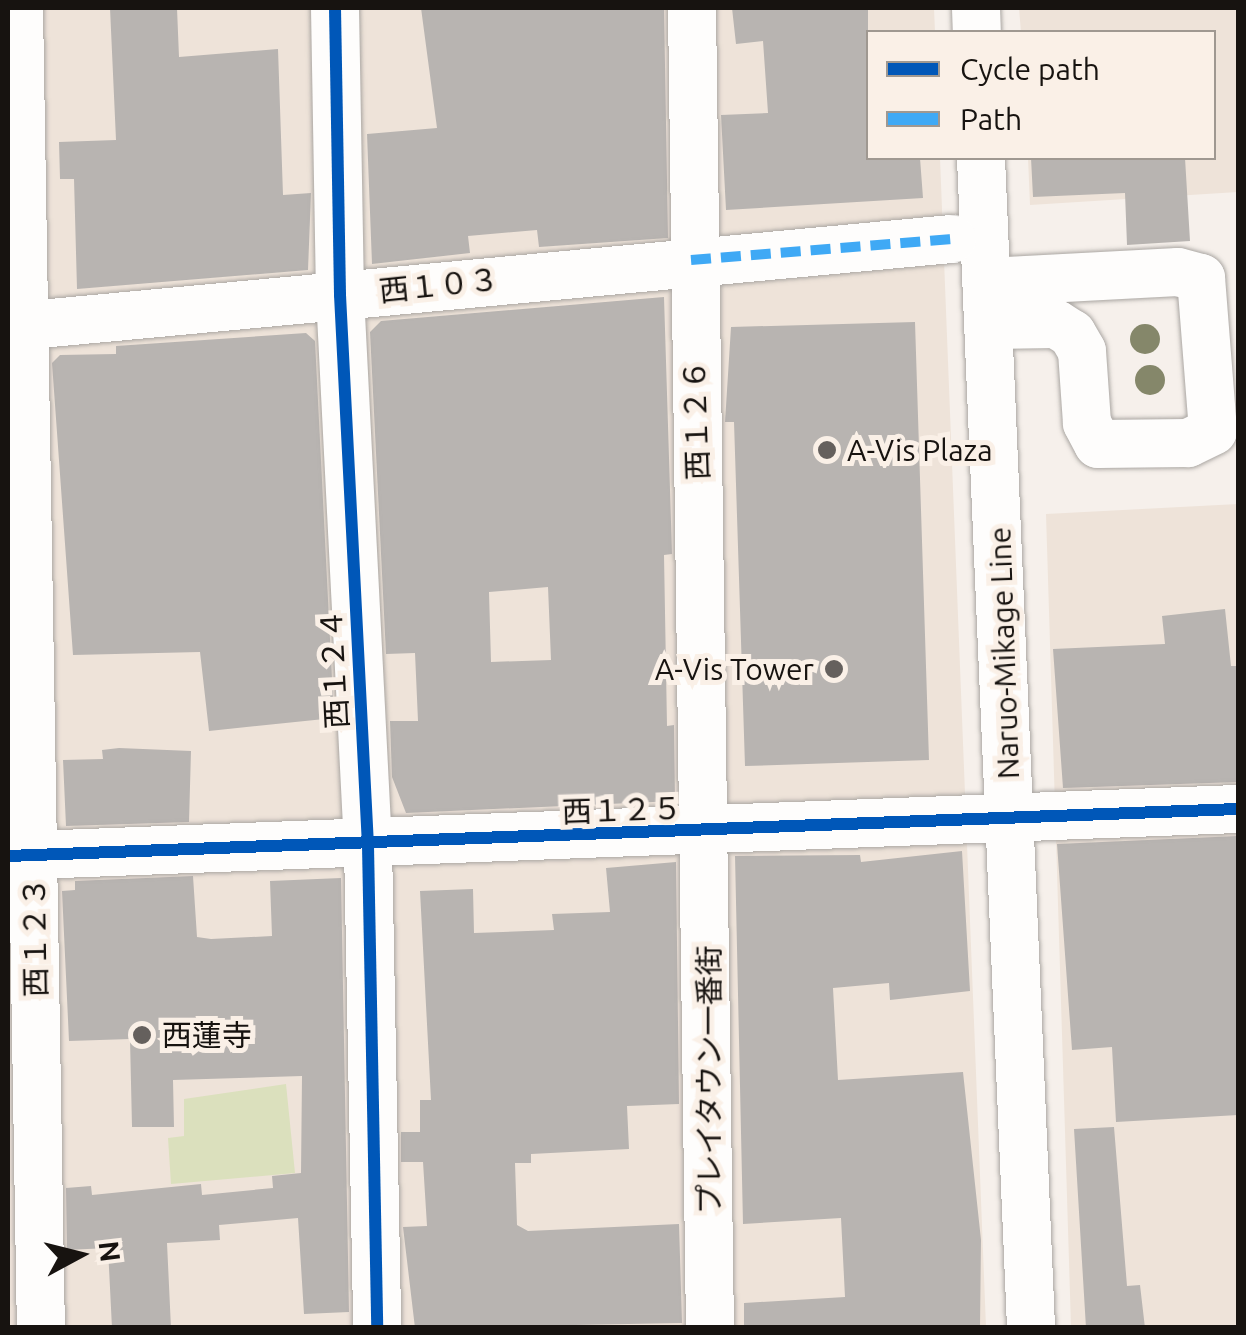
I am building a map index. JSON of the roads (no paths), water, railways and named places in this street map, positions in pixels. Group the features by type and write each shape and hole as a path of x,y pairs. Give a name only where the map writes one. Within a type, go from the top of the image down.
{"street":[{"name":"西１２３","path":"20,8 17,326 21,855 41,1328"},
{"name":"西１２４","path":"334,8 340,295 368,846 377,1328"},
{"name":"西１２６","path":"692,8 692,260 708,832"},
{"name":"Naruo-Mikage Line","path":"982,160 1032,1328"},
{"name":"西１０３","path":"17,326 692,260 952,239"},
{"path":"1178,272 1201,278 1213,431 1188,443 1098,444 1087,423 1082,351 1072,334 1056,324 989,304 1178,272"},
{"name":"西１２５","path":"21,855 368,846 1238,809"},
{"name":"プレイタウン一番街","path":"708,832 710,1328"}],"place":[{"name":"A-Vis Plaza","path":"827,450"},
{"name":"A-Vis Tower","path":"834,669"},
{"name":"西蓮寺","path":"142,1035"}]}
